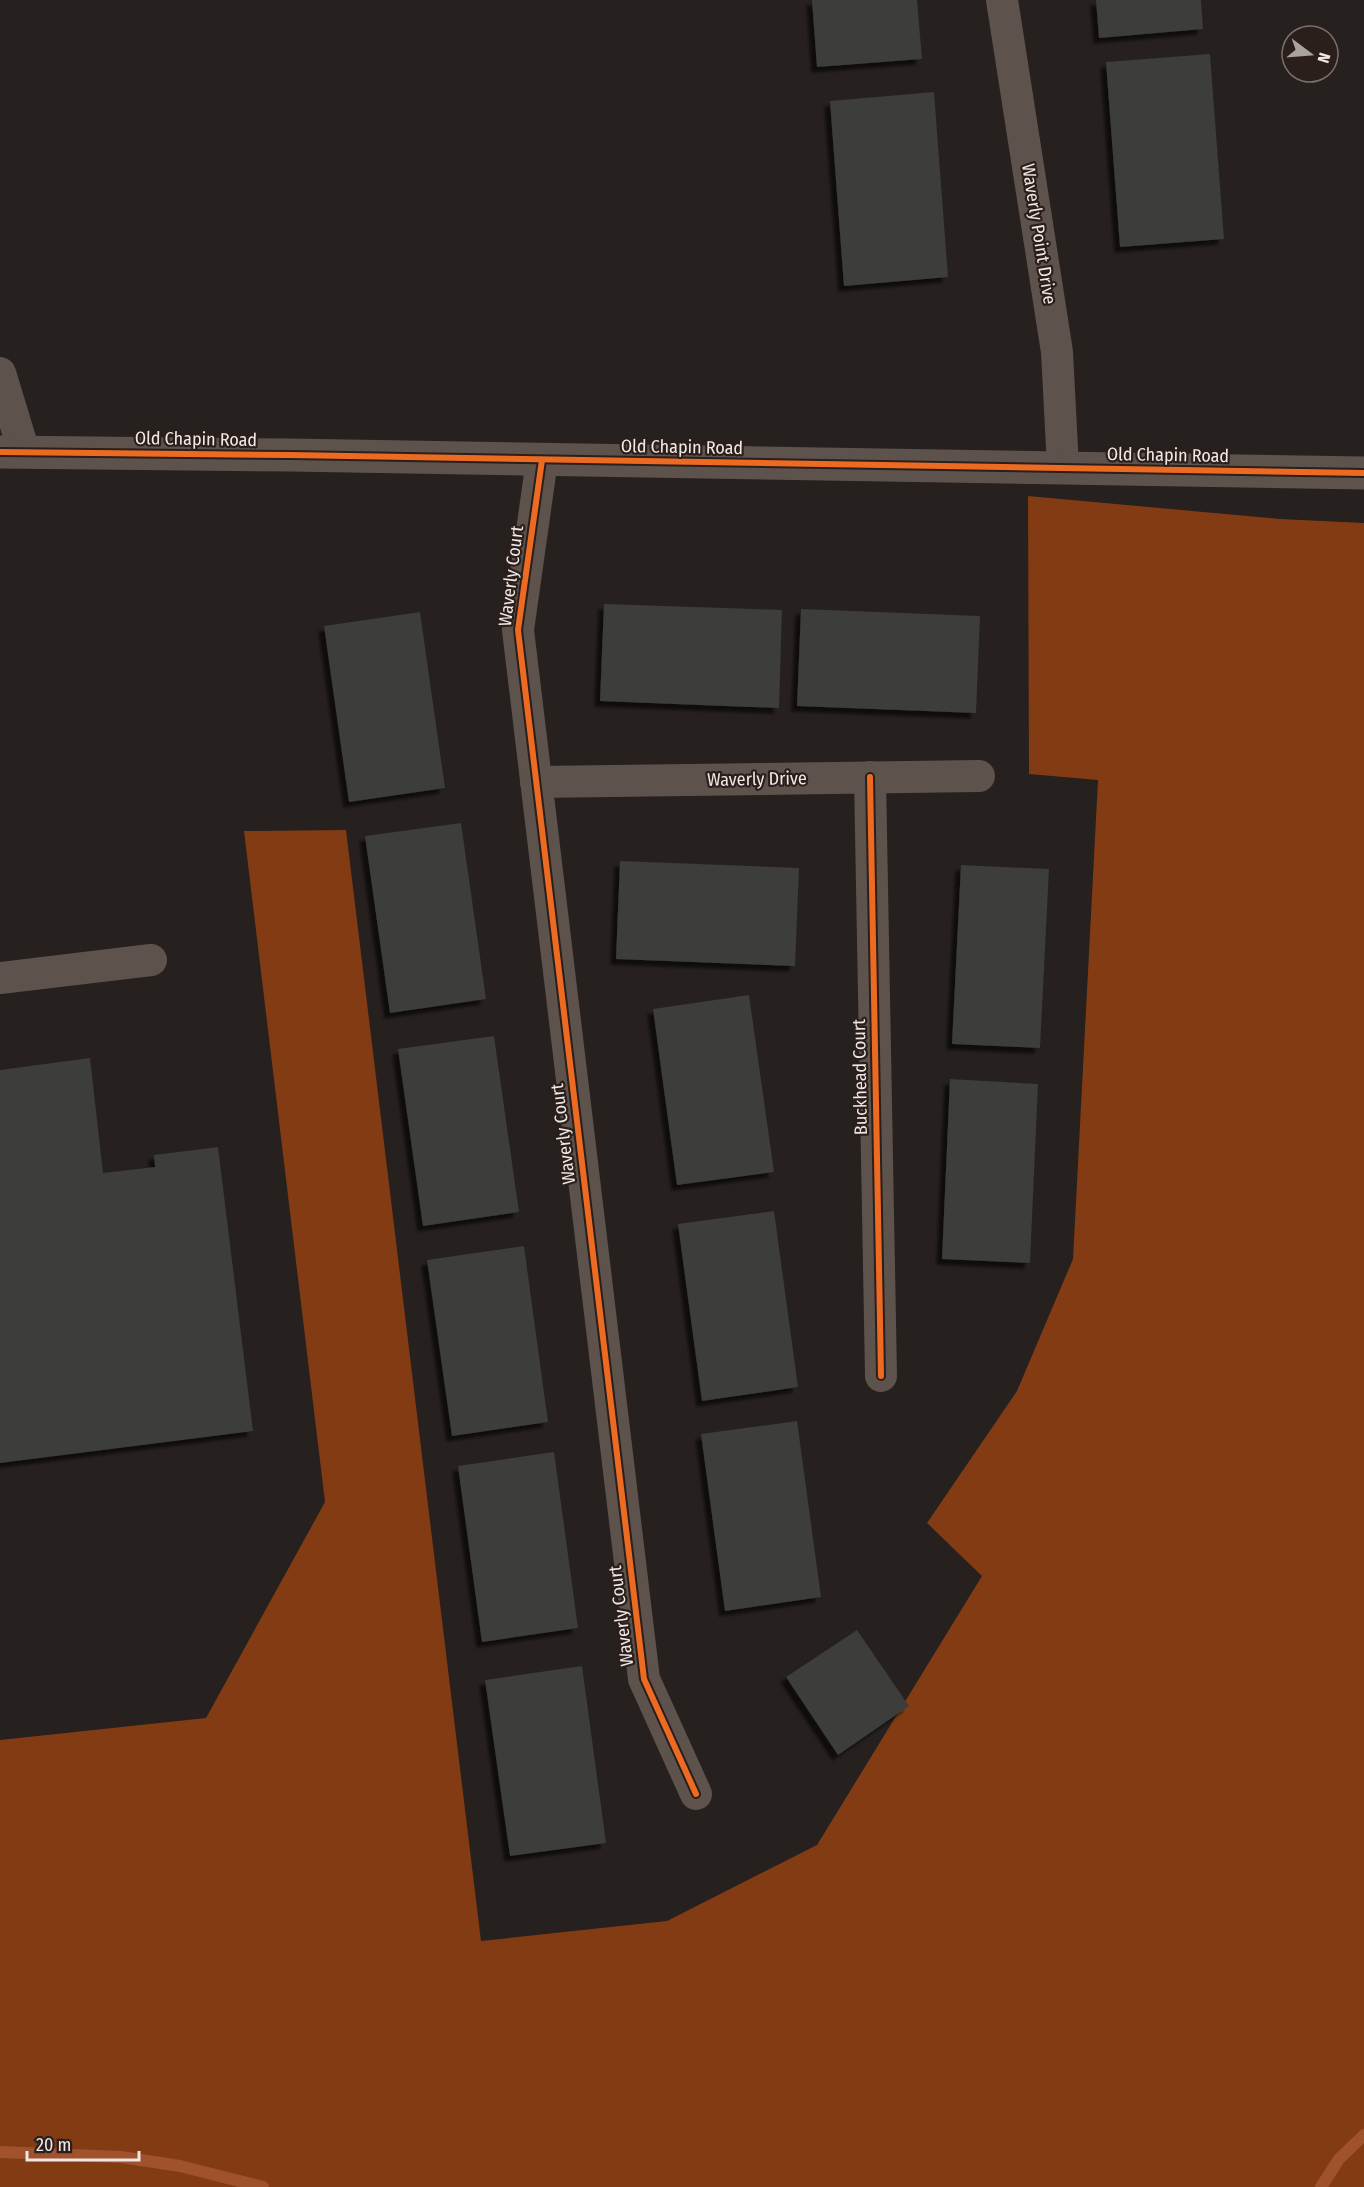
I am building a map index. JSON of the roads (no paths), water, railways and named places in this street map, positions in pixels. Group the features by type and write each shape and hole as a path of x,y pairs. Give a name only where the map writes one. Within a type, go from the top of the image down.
{"street":[{"name":"Waverly Point Drive","path":"1002,0 1057,352 1063,468"},
{"path":"0,373 12,452"},
{"name":"Old Chapin Road","path":"12,452 1364,473"},
{"name":"Waverly Court","path":"542,460 518,630 644,1679 696,1794"},
{"name":"Waverly Drive","path":"536,782 979,776"},
{"name":"Buckhead Court","path":"870,777 881,1376"},
{"path":"0,978 151,960"}],"waterway":[{"path":"1321,2187 1339,2159 1364,2135"},
{"path":"0,2152 121,2157 180,2166 263,2187"}]}
